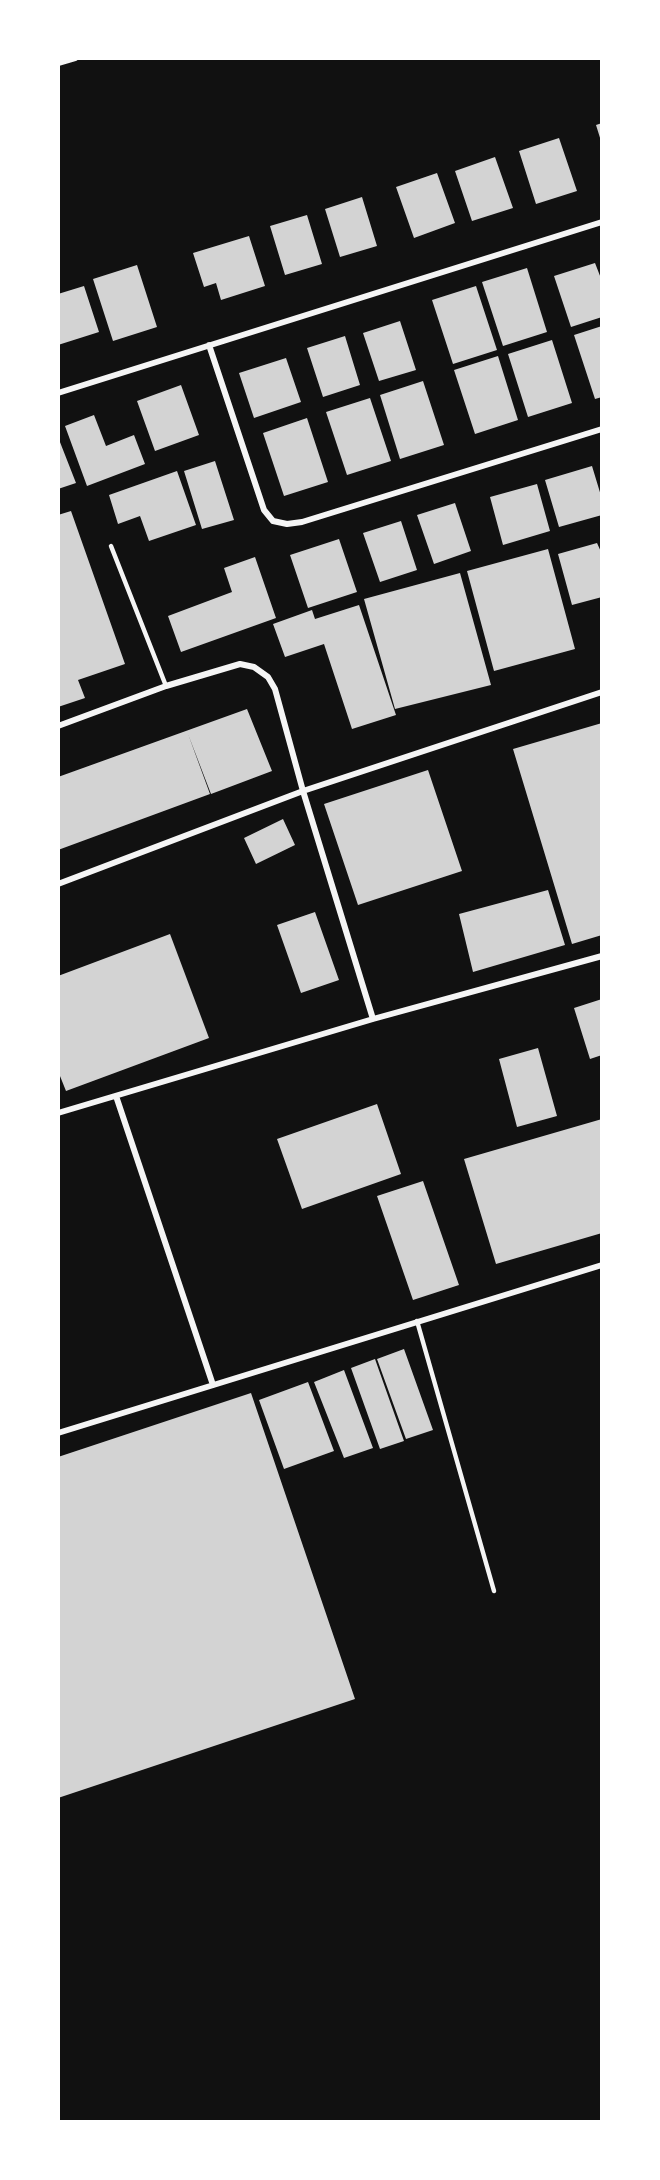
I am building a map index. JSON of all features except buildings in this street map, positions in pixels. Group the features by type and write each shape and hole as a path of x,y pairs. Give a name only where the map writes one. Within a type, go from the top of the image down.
{"street":[{"path":"58,63 75,58"},
{"path":"58,393 602,222"},
{"path":"209,345 264,510 273,521 287,524 302,522 602,429"},
{"path":"58,726 166,686 240,664 254,667 268,677 275,689 303,791 373,1019"},
{"path":"58,884 303,791 602,692"},
{"path":"58,1113 373,1019 602,956"},
{"path":"116,1096 213,1385"},
{"path":"58,1433 602,1265"}],"lane":[{"path":"111,546 166,686"},
{"path":"417,1321 494,1591"}]}
